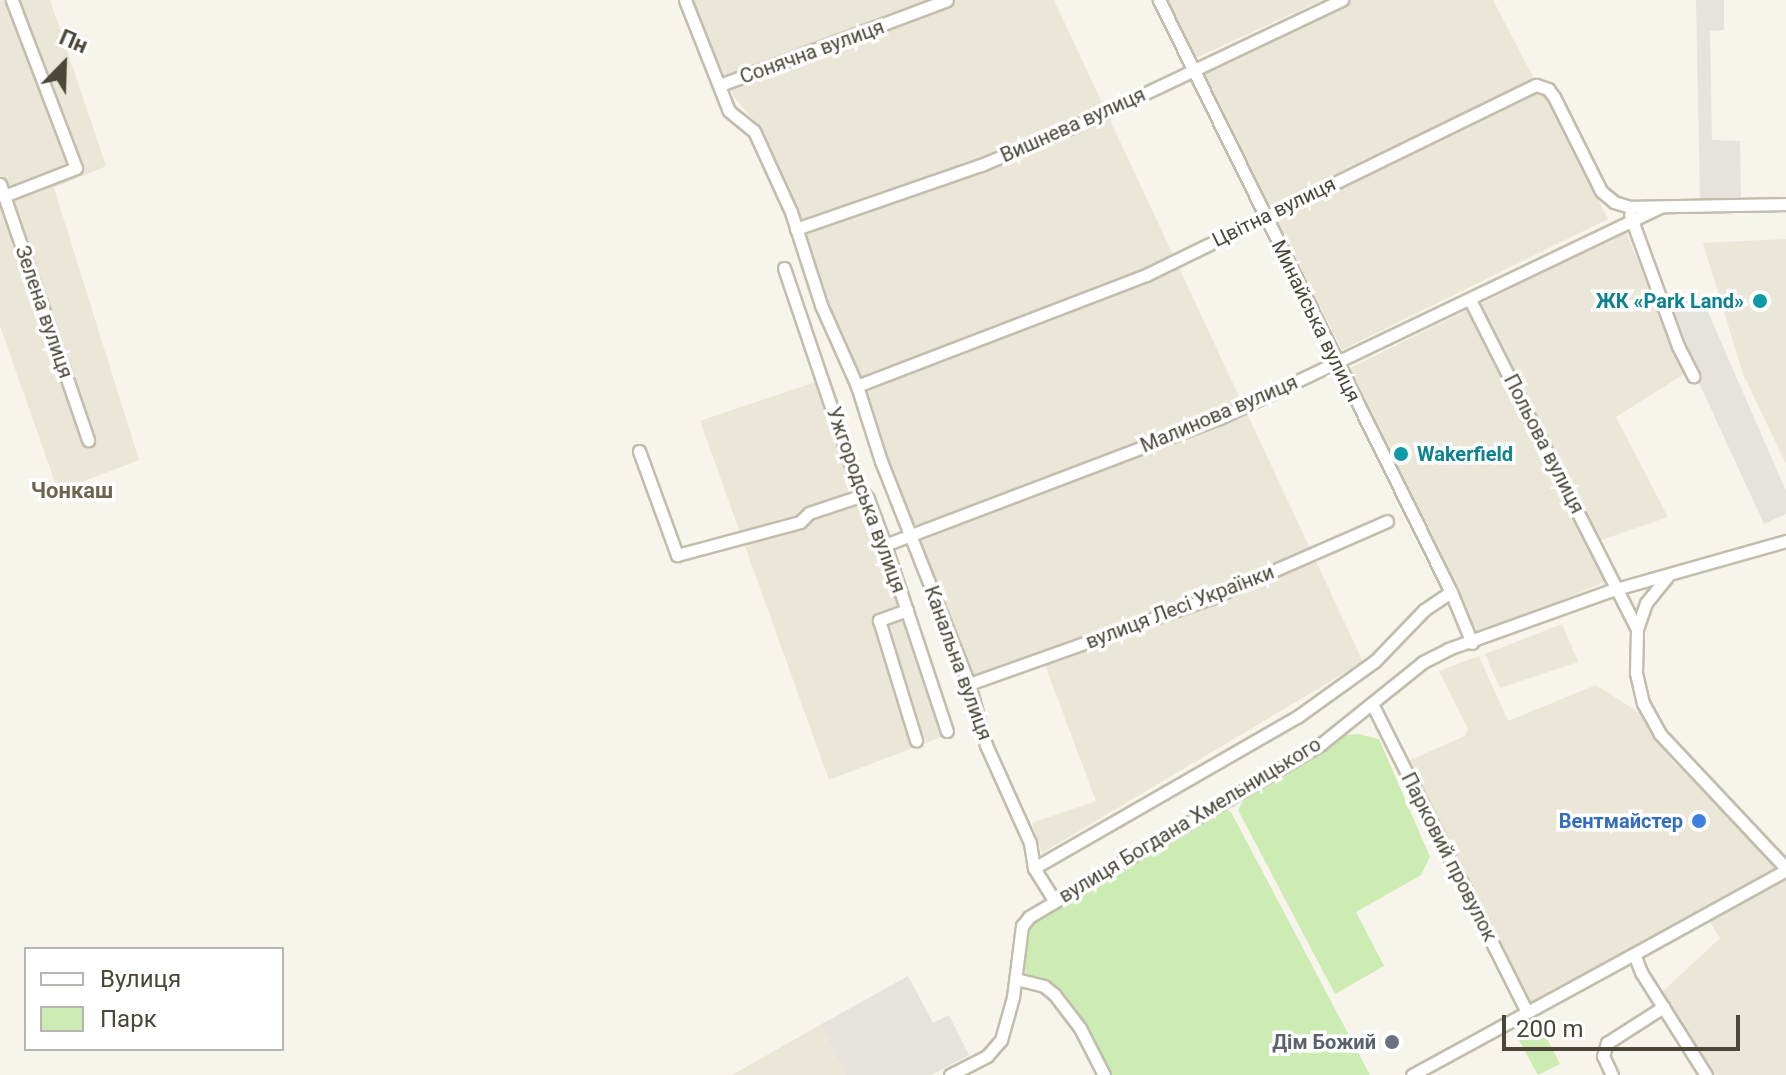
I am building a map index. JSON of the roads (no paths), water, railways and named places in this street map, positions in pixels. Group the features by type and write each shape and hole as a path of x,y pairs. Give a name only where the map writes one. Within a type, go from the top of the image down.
{"street":[{"path":"2,190 76,168 12,0"},
{"name":"Канальна вулиця","path":"685,0 729,111 754,131 761,143 796,229 821,305 857,386 881,461 969,684 986,745 1030,843 1034,868 1054,900"},
{"name":"Сонячна вулиця","path":"720,85 947,0"},
{"name":"Минайська вулиця","path":"1159,0 1451,592 1472,643"},
{"name":"Вишнева вулиця","path":"796,229 981,165 1091,119 1342,0"},
{"name":"Цвітна вулиця","path":"857,386 1146,275 1536,85 1548,89 1554,97 1601,191 1614,202 1630,207"},
{"name":"Зелена вулиця","path":"2,190 88,440"},
{"path":"1693,376 1678,346 1630,221 1630,207 1786,204"},
{"name":"Малинова вулиця","path":"885,545 1220,418 1662,206"},
{"name":"Ужгородська вулиця","path":"784,268 863,495 868,499 885,545 947,731"},
{"name":"Польова вулиця","path":"1470,300 1637,629"},
{"path":"639,451 677,555 800,522 809,513 863,495"},
{"name":"вулиця Лесі Українки","path":"969,684 1211,598 1387,521"},
{"name":"вулиця Богдана Хмельницького","path":"950,1075 996,1049 1010,1012 1022,926 1054,900 1241,795 1321,744 1372,704 1400,677 1423,662 1448,649 1472,643 1617,588 1786,541"},
{"path":"1412,1075 1786,869 1781,854 1660,734 1638,688 1637,629 1651,594 1667,576"},
{"path":"1034,868 1307,710 1375,661 1424,610 1451,592"},
{"path":"907,610 879,620 916,740"},
{"name":"Парковий провулок","path":"1372,704 1526,1010"},
{"path":"1634,954 1706,1075"},
{"path":"1016,979 1044,986 1054,994 1080,1028 1104,1075"},
{"path":"1612,1075 1603,1056 1607,1043 1663,1007"}],"place":[{"name":"ЖК «Park Land»","path":"1760,301"},
{"name":"Wakerfield","path":"1401,454"},
{"name":"Вентмайстер","path":"1699,821"},
{"name":"Дім Божий","path":"1392,1042"}],"district":[{"name":"Чонкаш","path":"72,491"}]}
